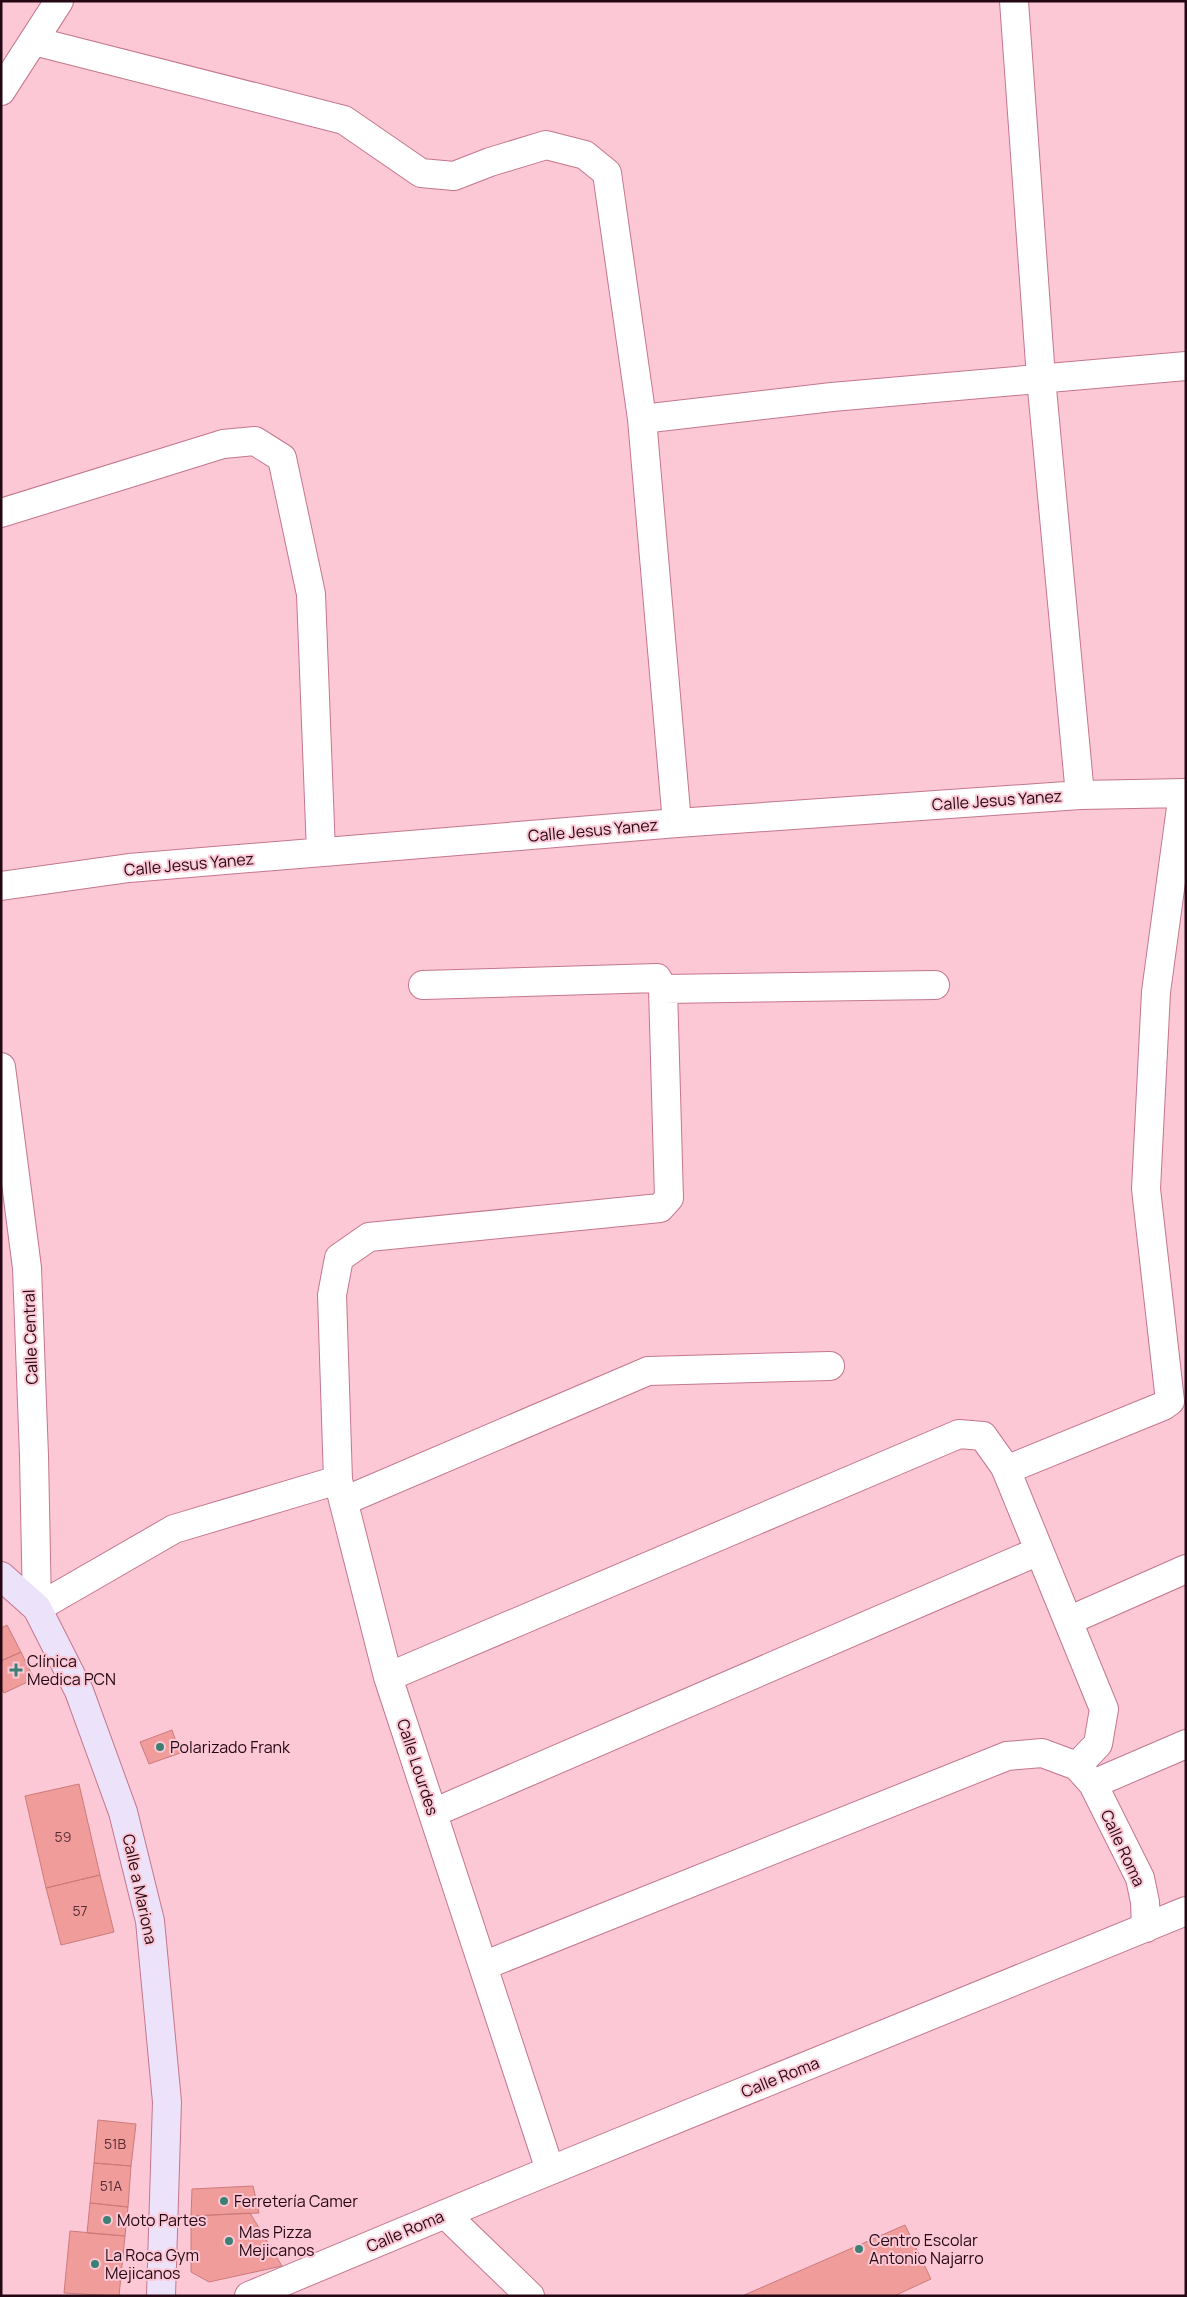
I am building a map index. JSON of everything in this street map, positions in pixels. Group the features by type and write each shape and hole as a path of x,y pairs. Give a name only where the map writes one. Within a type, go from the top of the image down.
{"main road":[{"name":"Calle a Mariona","path":"1,1576 37,1608 79,1691 123,1812 150,1921 167,2102 160,2296"}],"street":[{"path":"1,91 59,1"},
{"path":"1014,1 1041,378 1080,795"},
{"path":"34,41 344,120 421,173 454,176 490,162 546,145 585,155 607,174 642,419 677,823"},
{"path":"642,419 832,397 1186,366"},
{"path":"1,513 223,444 255,441 282,458 311,594 321,852"},
{"path":"1006,1470 1163,1406 1170,1401 1146,1189 1156,992 1184,793"},
{"name":"Calle Jesus Yanez","path":"1,886 128,868 677,823 1080,795 1184,793"},
{"path":"423,985 657,978 663,989 935,985"},
{"name":"Calle Lourdes","path":"550,2170 388,1677 341,1490 332,1295 339,1258 369,1237 660,1208 668,1198 663,989"},
{"name":"Calle Central","path":"1,1067 27,1268 37,1608"},
{"path":"37,1608 174,1529 341,1490 648,1372 830,1366"},
{"path":"388,1677 959,1434 983,1436 1006,1470 1104,1709 1098,1744 1085,1775"},
{"path":"433,1813 1039,1551"},
{"path":"1068,1621 1186,1569"},
{"path":"483,1966 1006,1756 1042,1753 1085,1775 1186,1744"},
{"name":"Calle Roma","path":"248,2296 550,2170 1146,1928 1145,1902 1140,1878 1085,1775"},
{"path":"1146,1928 1186,1911"},
{"path":"445,2214 530,2296"}],"building":[{"path":"7,1625 21,1652 1,1661 1,1628"},
{"name":"Clínica Medica PCN","path":"21,1652 34,1679 4,1693 1,1687 1,1661"},
{"name":"Polarizado Frank","path":"172,1730 180,1753 149,1764 140,1742"},
{"path":"79,1784 100,1875 46,1888 25,1796"},
{"path":"100,1875 114,1932 61,1945 46,1888"},
{"path":"98,2120 136,2124 131,2166 94,2163"},
{"path":"94,2163 131,2166 128,2207 90,2203"},
{"name":"Ferretería Camer","path":"253,2186 259,2213 191,2216 192,2189"},
{"name":"Moto Partes","path":"90,2203 128,2207 125,2236 87,2233"},
{"name":"Mas Pizza Mejicanos","path":"250,2213 282,2266 209,2282 191,2272 191,2216"},
{"path":"905,2225 931,2279 894,2296 742,2296"},
{"name":"La Roca Gym Mejicanos","path":"70,2231 125,2236 119,2296 64,2293"}],"place":[{"name":"Clínica Medica PCN","path":"16,1670"},
{"name":"Polarizado Frank","path":"160,1747"},
{"name":"Ferretería Camer","path":"224,2201"},
{"name":"Moto Partes","path":"107,2220"},
{"name":"Mas Pizza Mejicanos","path":"229,2241"},
{"name":"Centro Escolar Antonio Najarro","path":"859,2249"},
{"name":"La Roca Gym Mejicanos","path":"95,2264"}]}
